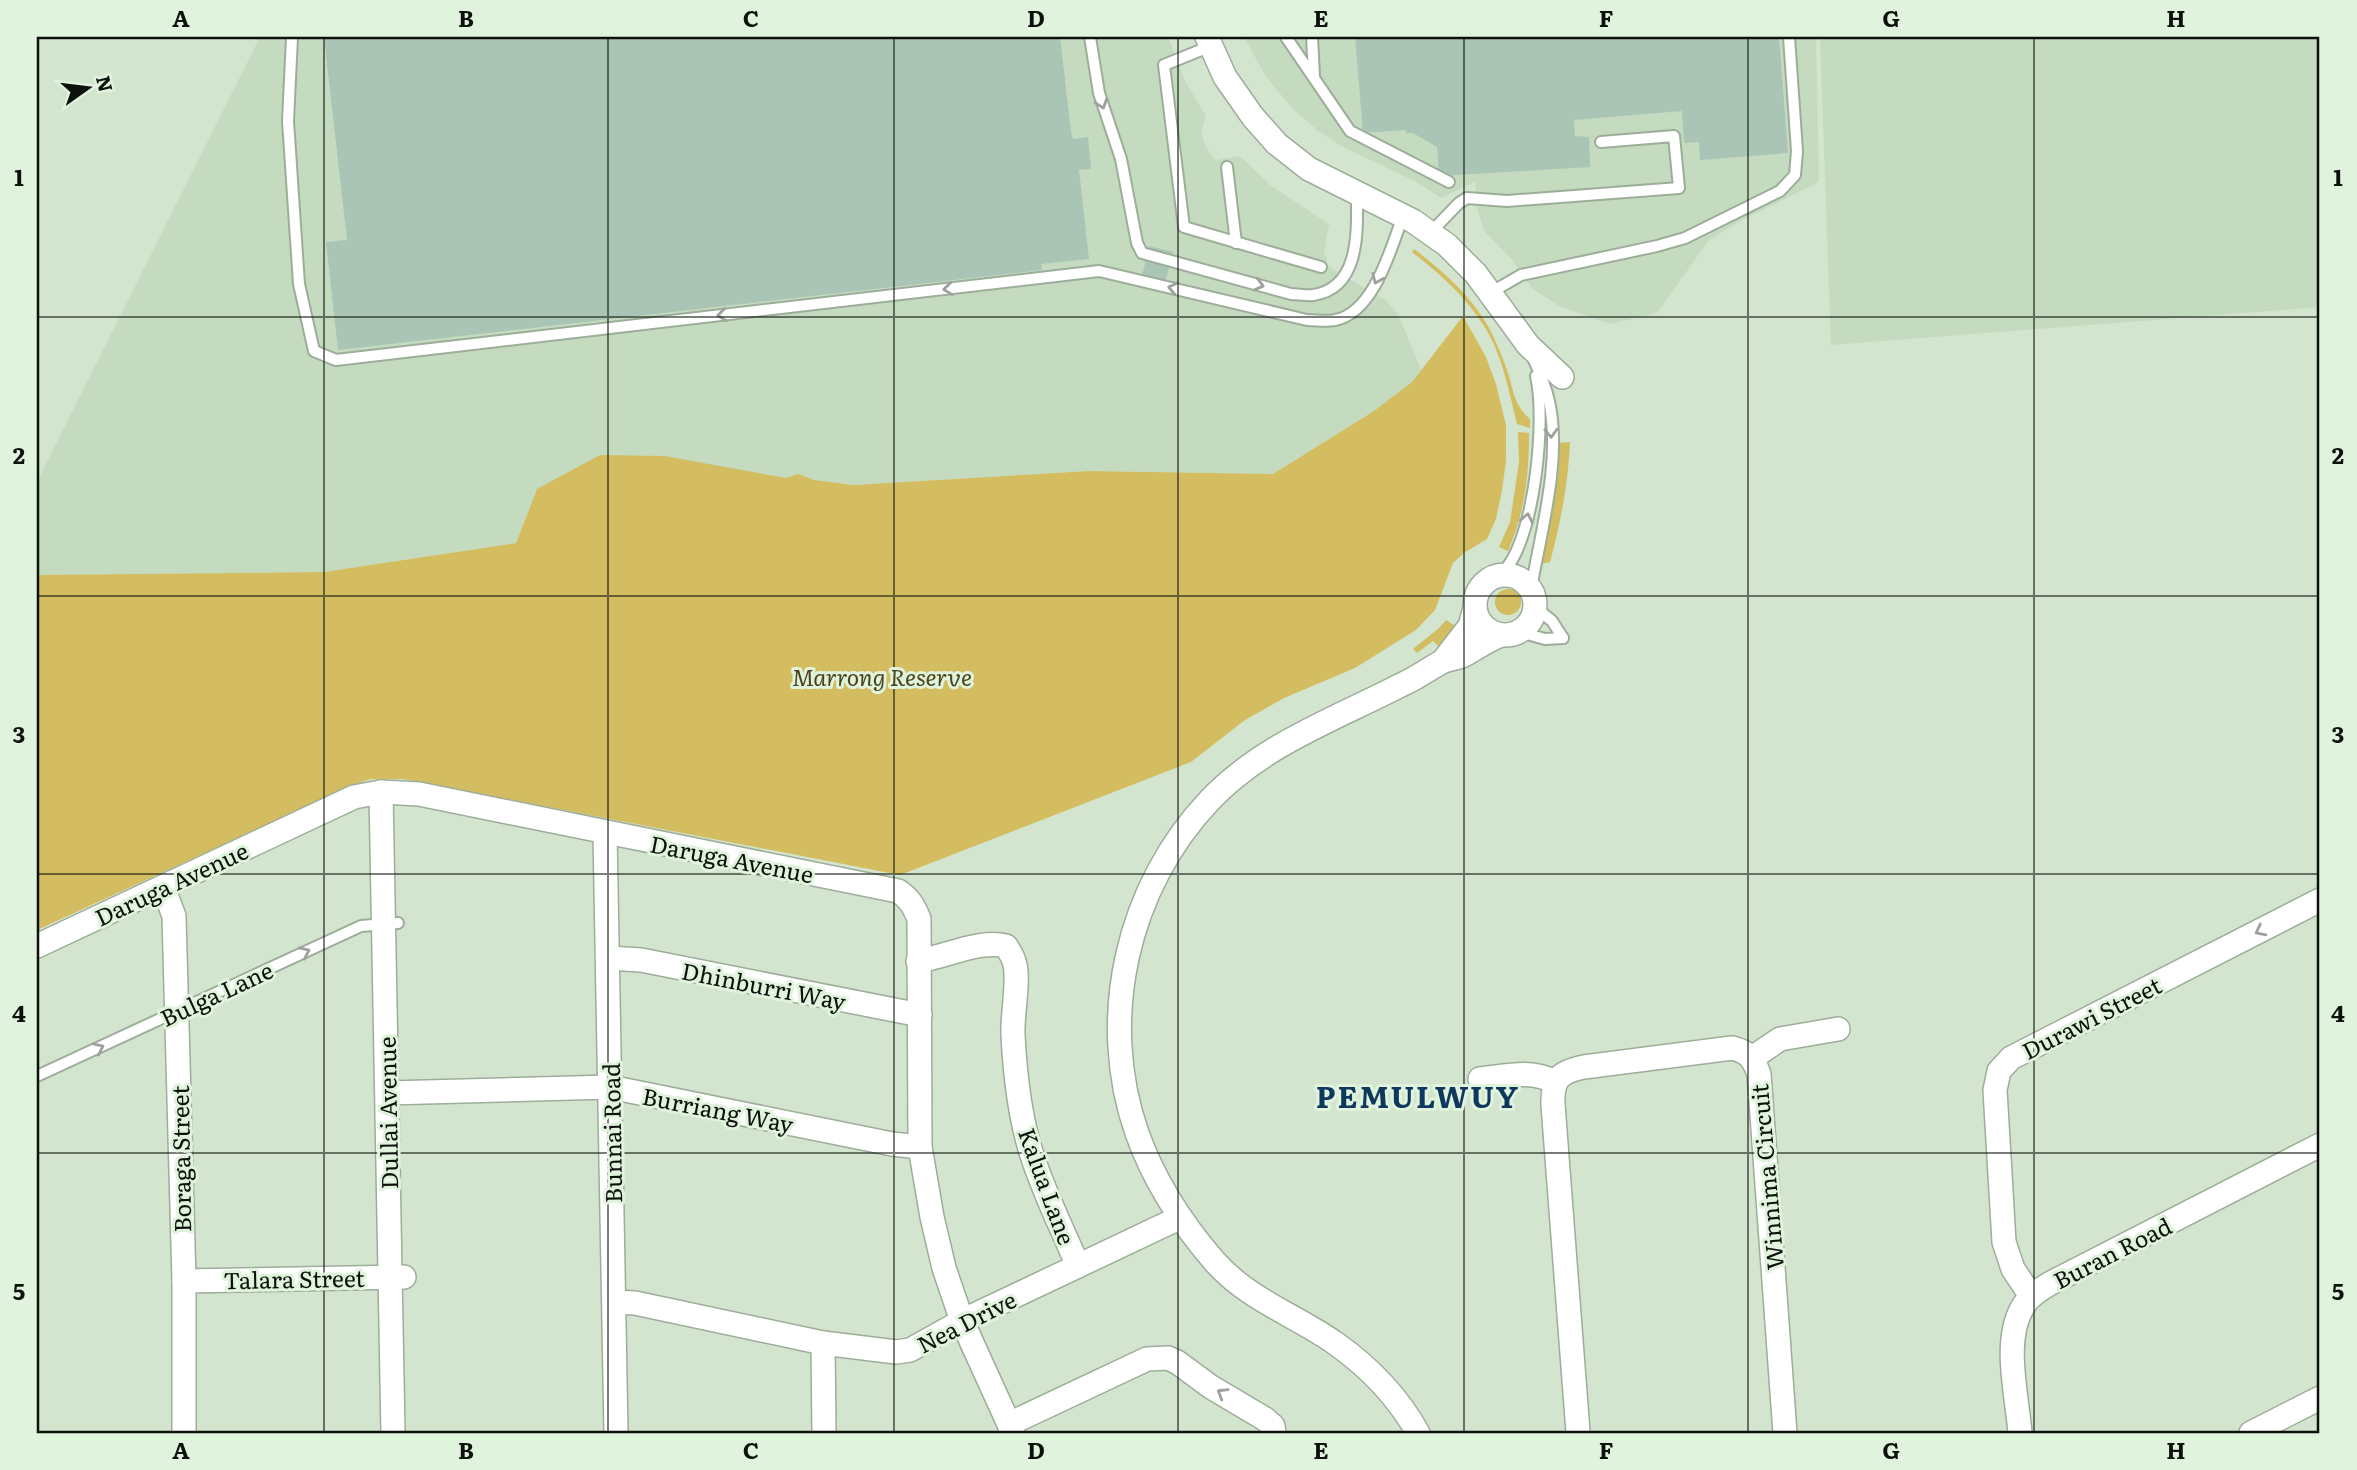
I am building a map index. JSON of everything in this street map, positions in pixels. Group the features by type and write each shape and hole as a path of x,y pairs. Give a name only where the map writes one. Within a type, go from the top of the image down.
{"street":[{"path":"1209,41 1225,77 1277,145 1309,169 1403,216 1447,245 1476,274 1528,345 1562,377"},
{"path":"1418,1433 1395,1397 1368,1371 1334,1342 1262,1302 1217,1265 1179,1217 1137,1133 1124,1083 1119,1018 1122,984 1132,933 1147,894 1169,853 1209,801 1243,770 1310,729 1403,684 1443,661 1463,656 1527,626 1533,599 1525,581 1506,575 1487,581 1476,598 1470,626 1443,661"},
{"path":"1475,608 1483,626 1510,634"},
{"name":"Daruga Avenue","path":"37,946 354,797 388,792 419,794 898,891 907,896 919,919 920,1147 935,1230 944,1268 962,1321 1011,1429"},
{"name":"Dullai Avenue","path":"388,792 397,1276 393,1433"},
{"name":"Bunnai Road","path":"605,833 616,1433"},
{"name":"Boraga Street","path":"163,887 174,916 184,1281 184,1433"},
{"name":"Durawi Street","path":"2031,1296 2013,1269 2004,1242 1995,1090 1999,1071 2011,1058 2320,900"},
{"name":"Kalua Lane","path":"918,961 939,958 986,943 1006,946 1012,956 1016,967 1012,1017 1015,1072 1021,1109 1046,1195 1078,1266"},
{"name":"Dhinburri Way","path":"607,958 641,960 920,1015"},
{"path":"1752,1058 1780,1039 1838,1029"},
{"name":"Winnima Circuit","path":"1555,1082 1570,1070 1584,1067 1732,1048 1744,1051 1752,1058 1759,1074 1785,1433"},
{"path":"1480,1079 1527,1073 1555,1082 1553,1105 1582,1433"},
{"name":"Burriang Way","path":"395,1093 610,1087 920,1147"},
{"name":"Buran Road","path":"2020,1433 2012,1338 2019,1314 2031,1296 2049,1284 2320,1145"},
{"name":"Nea Drive","path":"615,1302 635,1303 822,1343 897,1352 910,1350 962,1321 1179,1217"},
{"name":"Dullai Avenue","path":"397,1276 408,1433"},
{"name":"Talara Street","path":"184,1281 397,1276"},
{"path":"822,1343 824,1433"},
{"path":"1011,1429 1147,1359 1157,1357 1177,1362 1211,1387 1265,1419 1272,1426 1274,1433"},
{"path":"2251,1433 2320,1398"}],"lane":[{"path":"292,37 288,121 299,284 314,351 336,360 1099,271 1307,320 1337,320 1358,309 1372,292 1403,216"},
{"path":"1090,37 1099,93 1121,159 1137,243 1142,253 1291,294 1312,295 1331,289 1345,276 1357,246 1357,193"},
{"path":"1286,37 1350,131 1449,182"},
{"path":"1312,37 1314,77"},
{"path":"1490,293 1521,275 1685,238 1780,191 1795,175 1797,151 1789,37"},
{"path":"1209,41 1164,65 1184,228 1321,267"},
{"path":"1430,233 1467,198 1507,201 1679,188 1674,136 1601,142"},
{"path":"1227,167 1236,243"},
{"path":"1496,576 1507,567 1525,529 1536,472 1538,387 1528,345"},
{"path":"1510,634 1545,639 1563,638 1533,599 1551,476 1552,437 1550,403 1528,345"},
{"name":"Bulga Lane","path":"37,1076 362,926 391,923"}],"shaded area":[{"path":"260,37 1168,37 1186,83 1206,116 1201,132 1206,147 1215,160 1240,156 1270,185 1329,224 1324,253 1327,257 1326,265 1385,300 1398,314 1421,370 1412,382 1374,411 1273,474 1089,471 854,485 814,480 798,474 786,478 537,489 516,543 324,572 37,575 37,482"},
{"path":"1244,37 1816,37 1819,182 1744,219 1709,240 1657,313 1610,324 1559,306 1533,289 1513,261 1484,231 1477,208 1475,182 1441,198 1415,181 1343,147 1317,130 1294,110 1266,77"},
{"path":"1820,37 2320,37 2320,307 1831,345"}],"green space":[{"path":"1414,249 1455,284 1481,315 1500,351 1518,404 1530,419 1530,428 1517,424 1500,361 1484,326 1451,286 1412,252"},
{"name":"Marrong Reserve","path":"1463,316 1486,357 1506,425 1506,461 1502,490 1496,519 1487,539 1453,563 1435,610 1416,630 1355,668 1284,698 1245,720 1191,762 900,875 403,779 371,779 37,930 37,575 324,572 516,543 537,489 600,455 665,456 786,478 798,474 814,480 854,485 1089,471 1273,474 1374,411 1412,382"},
{"path":"1518,432 1529,433 1528,464 1522,508 1508,551 1499,547 1510,522 1519,462"},
{"path":"1570,442 1566,488 1550,562 1541,564 1556,489 1558,443"},
{"path":"1508,589 1517,593 1521,602 1517,611 1508,615 1499,611 1495,602 1499,593"},
{"path":"1446,620 1457,627 1438,646 1433,641 1417,653 1413,649 1439,628"}],"building":[{"path":"324,37 1060,37 1071,132 1073,139 1088,137 1091,169 1079,170 1089,259 1041,264 1042,270 338,350 326,242 347,240"},
{"path":"1355,37 1779,37 1788,153 1700,160 1699,142 1684,143 1682,111 1574,120 1575,136 1589,137 1590,167 1439,176 1437,147 1413,133 1406,133 1406,130 1363,133"},
{"path":"1149,246 1173,252 1163,291 1140,285"}],"district":[{"name":"PEMULWUY","path":"1418,1095"}]}
